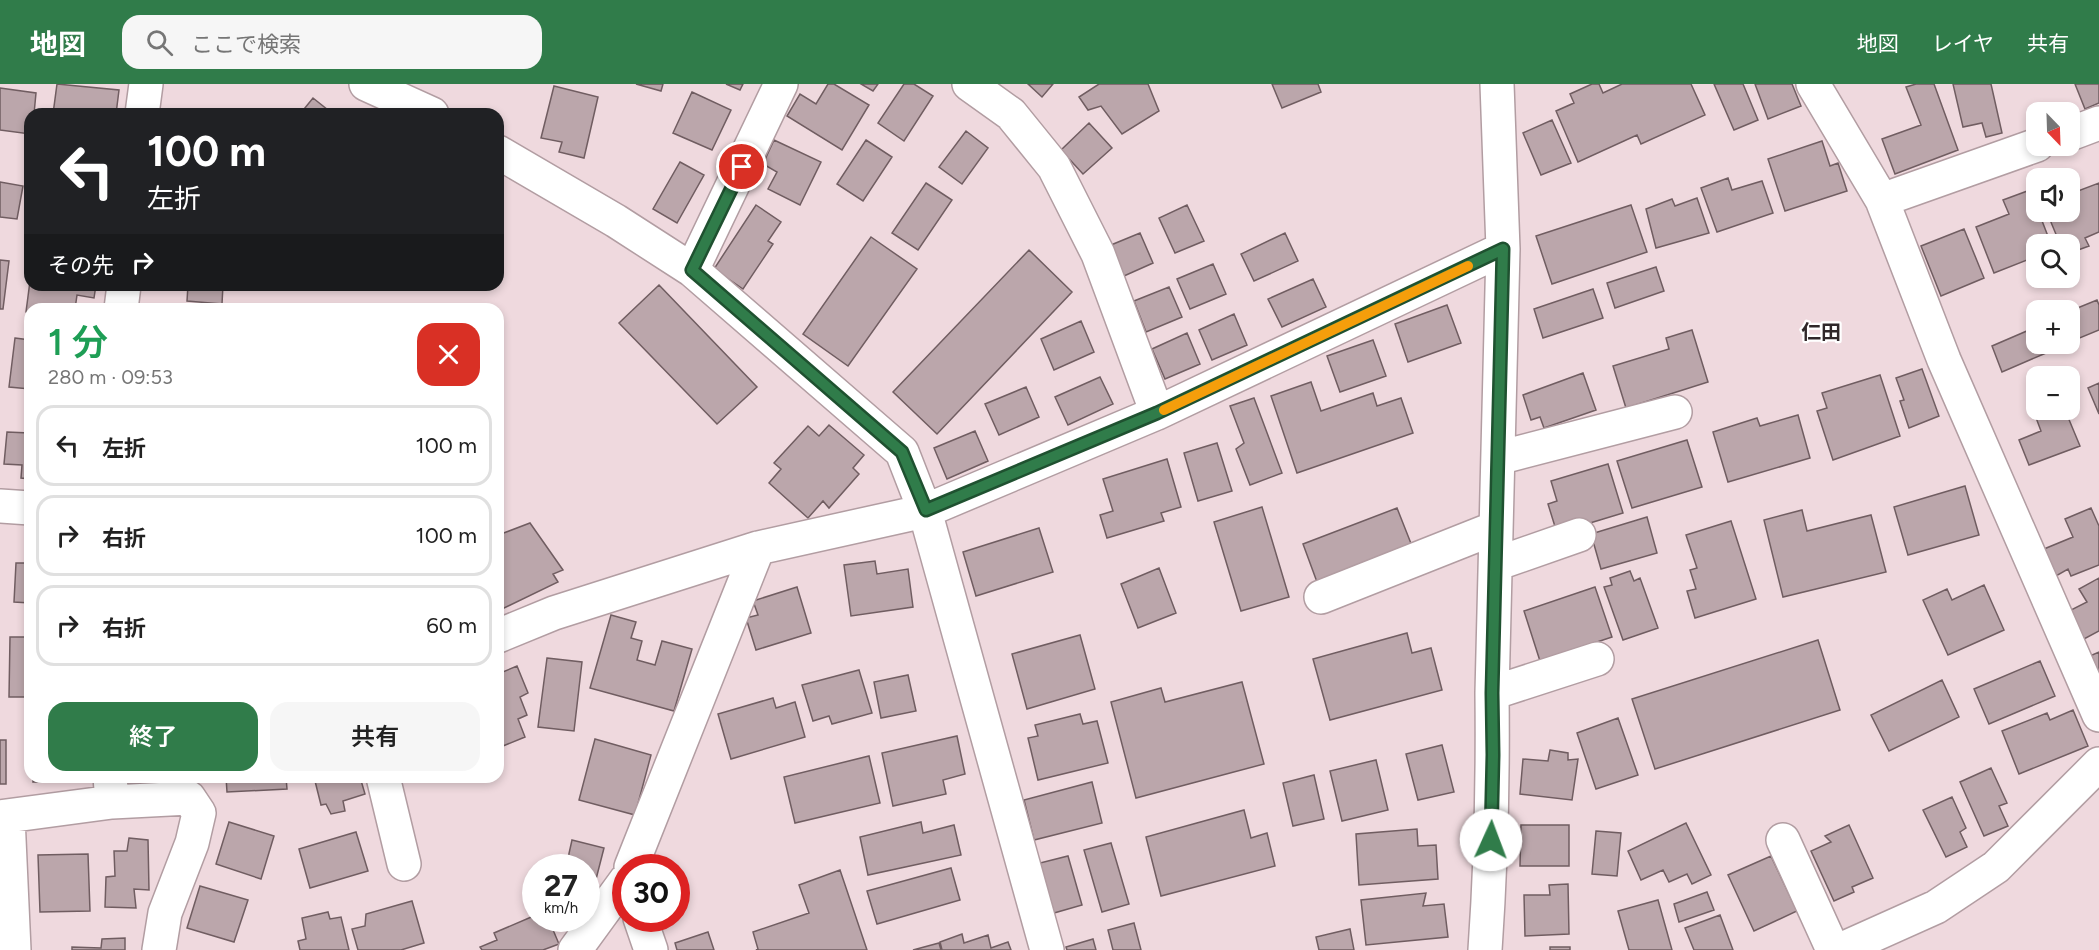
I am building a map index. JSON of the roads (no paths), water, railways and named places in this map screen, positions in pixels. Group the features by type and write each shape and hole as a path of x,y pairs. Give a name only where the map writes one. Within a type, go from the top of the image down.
{"street":[{"path":"143,108 146,84"},
{"path":"366,84 419,108"},
{"path":"692,270 781,84"},
{"path":"969,84 1011,114 1054,167 1098,254 1157,413"},
{"path":"1485,950 1493,755 1495,528 1503,249 1497,84"},
{"path":"1813,84 1882,200 1944,360 2099,715"},
{"path":"2080,130 2099,123"},
{"path":"1882,200 2026,149"},
{"path":"504,156 616,221 692,270 902,452 926,510 1047,950"},
{"path":"504,634 554,613 758,548 926,510 1157,413 1503,249"},
{"path":"1498,458 1675,412"},
{"path":"0,506 24,508"},
{"path":"1321,597 1495,528"},
{"path":"1496,564 1579,535"},
{"path":"636,854 758,548"},
{"path":"1492,693 1597,659"},
{"path":"1840,950 1936,907 1996,867 2099,764"},
{"path":"384,783 404,864"},
{"path":"14,950 4,817 111,789 189,798 199,813 192,843 165,913 159,950"},
{"path":"1783,840 1833,950"},
{"path":"575,950 612,899"},
{"path":"645,932 651,950"}],"district":[{"name":"仁田","path":"1821,332"}]}
